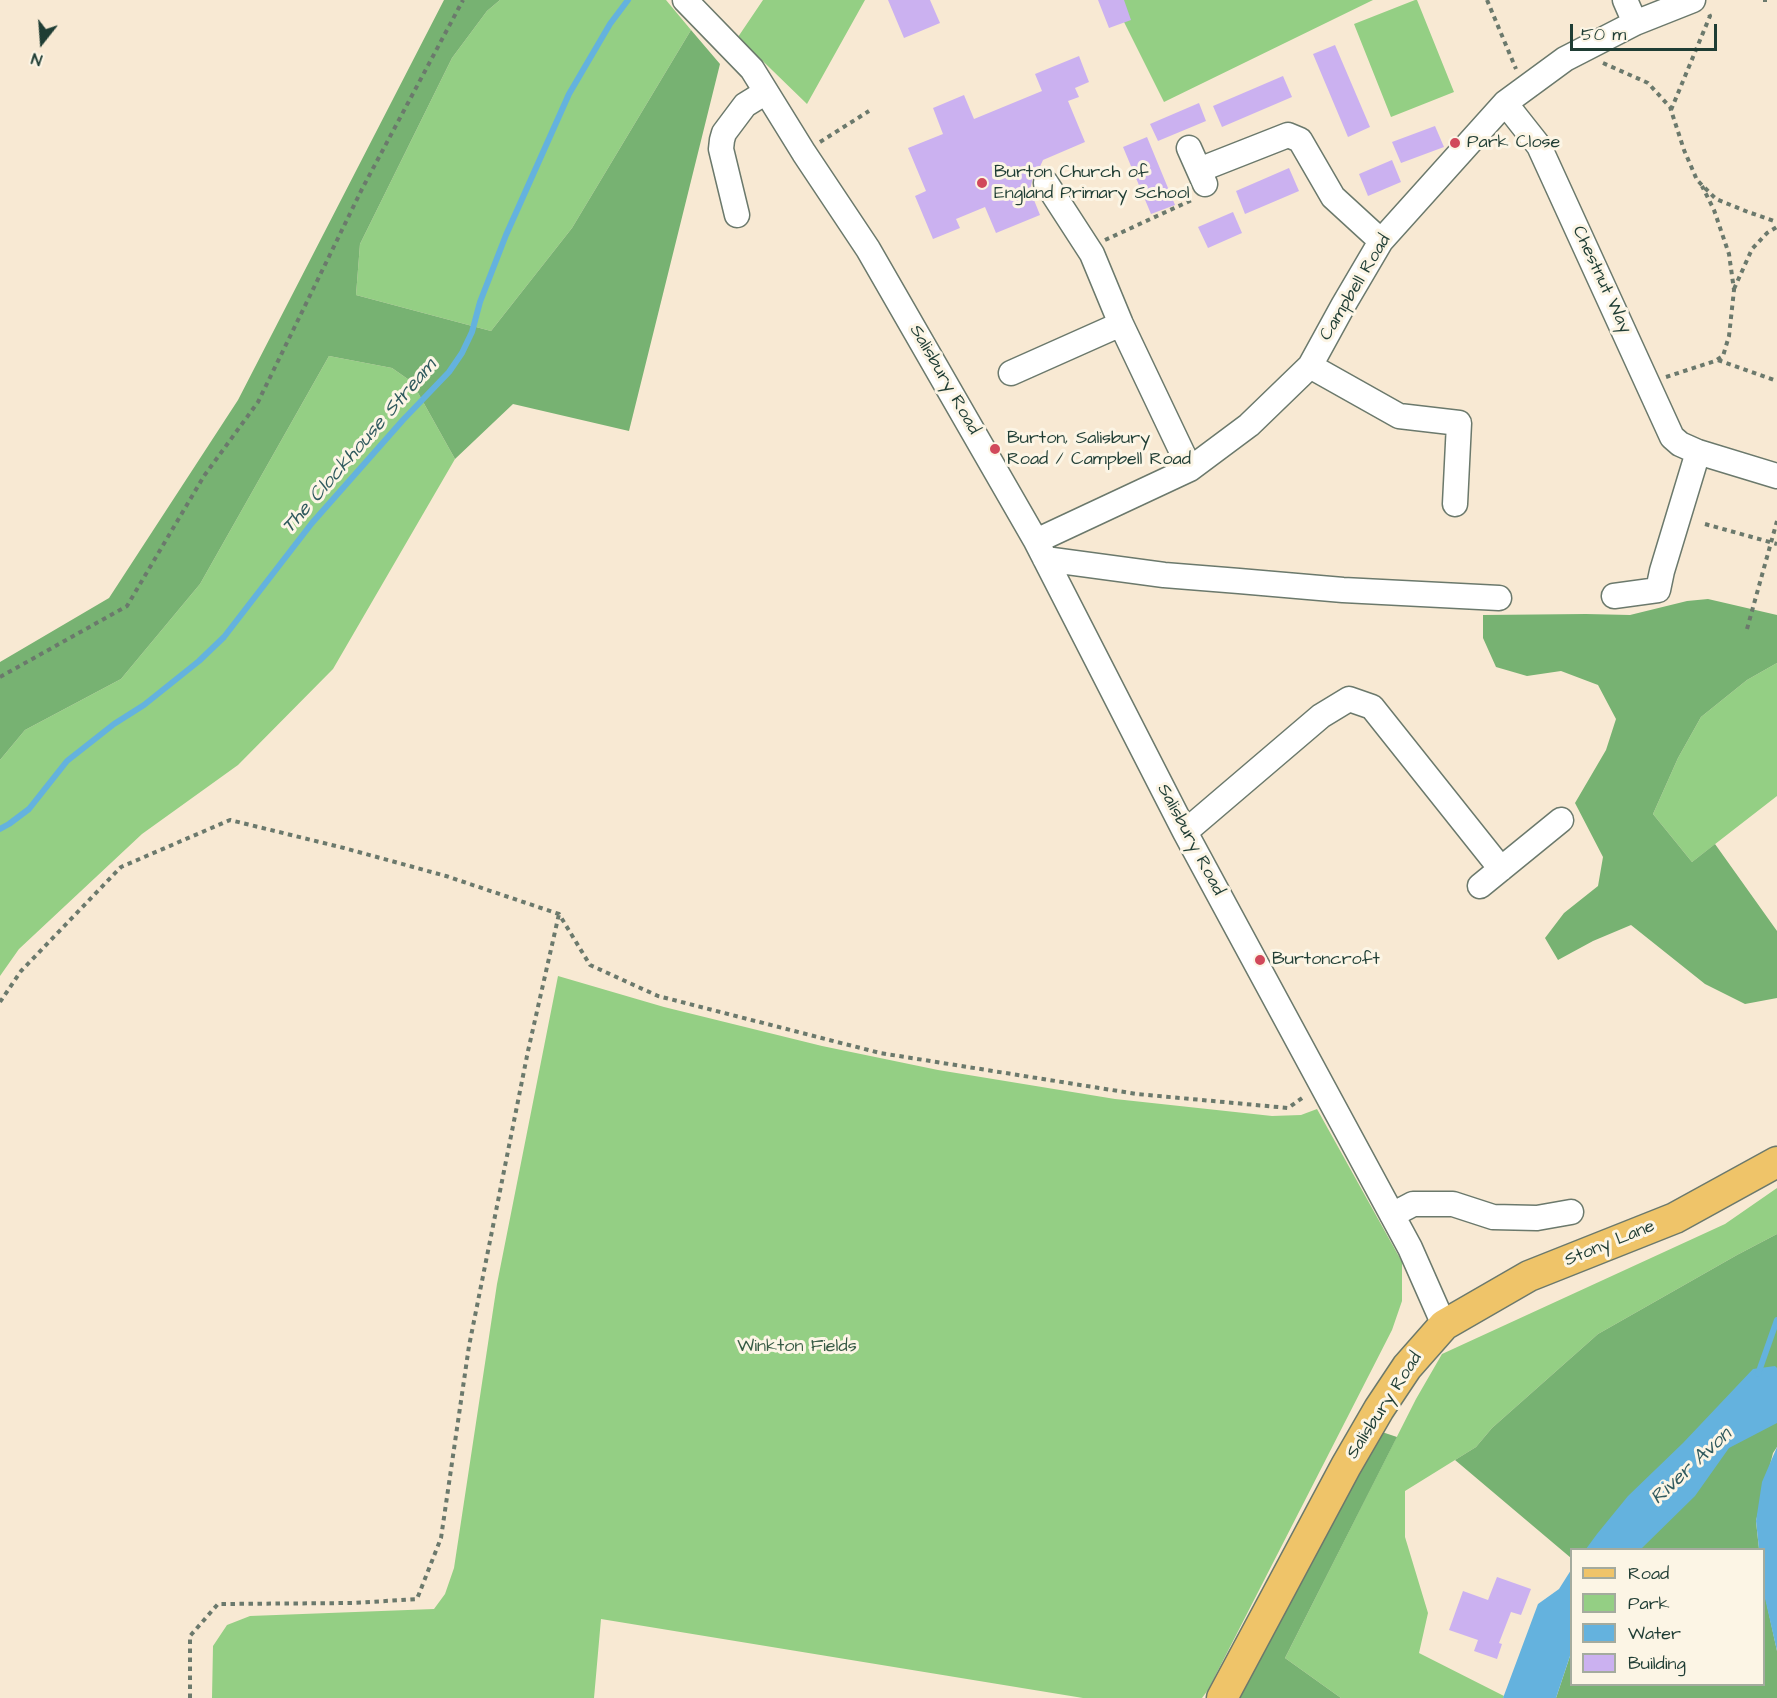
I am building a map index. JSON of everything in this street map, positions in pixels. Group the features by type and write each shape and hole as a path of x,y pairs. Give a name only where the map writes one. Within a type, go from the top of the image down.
{"main road":[{"name":"Stony Lane","path":"1444,1324 1529,1276 1675,1218 1777,1162"},
{"name":"Salisbury Road","path":"1222,1698 1379,1409 1407,1367 1444,1324"}],"street":[{"name":"Salisbury Road","path":"685,0 752,69 868,249 1041,550 1185,832 1410,1248 1444,1324"},
{"path":"1625,0 1635,23"},
{"name":"Campbell Road","path":"1041,550 1190,469 1250,425 1310,366 1381,241 1505,103 1565,59 1635,23 1700,4"},
{"path":"737,215 722,157 722,140 745,105 766,92"},
{"name":"Chestnut Way","path":"1505,103 1539,146 1672,437 1680,444 1698,452 1777,476"},
{"path":"1189,148 1202,177 1288,135 1300,140 1333,197 1381,241"},
{"path":"1046,183 1090,251 1121,324 1190,469"},
{"path":"1011,373 1121,324"},
{"path":"1310,366 1399,416 1459,423 1455,504"},
{"path":"1614,596 1658,590 1698,452"},
{"path":"1041,550 1164,575 1343,590 1499,598"},
{"path":"1185,832 1321,716 1349,699 1372,707 1501,869"},
{"path":"1480,886 1561,820"},
{"path":"1392,1215 1413,1204 1453,1204 1493,1217 1537,1218 1571,1212"}],"path":[{"path":"0,677 127,606 204,476 258,402 362,189 463,0"},
{"path":"1487,0 1516,69"},
{"path":"1671,111 1710,16 1700,4"},
{"path":"1578,52 1648,83 1670,107 1697,180 1716,199 1777,222"},
{"path":"804,153 869,111"},
{"path":"1090,251 1193,201 1202,177"},
{"path":"1648,383 1717,360 1723,356 1729,336 1734,290 1729,254 1713,210 1700,183"},
{"path":"1734,290 1752,249 1767,233 1777,227"},
{"path":"1717,360 1777,381"},
{"path":"1747,630 1777,521"},
{"path":"1705,524 1777,544"},
{"path":"0,1002 21,971 121,867 230,820 446,876 560,914 590,965 657,996 880,1053 1137,1094 1288,1108 1322,1085"},
{"path":"190,1698 190,1636 218,1604 354,1603 417,1599 441,1538 469,1346 528,1051 560,914"}],"green space":[{"path":"444,0 500,0 487,11 452,58 360,244 356,295 491,331 572,228 691,30 720,64 629,431 513,404 455,459 412,382 392,368 329,356 200,584 121,679 25,730 0,760 0,662 109,598 238,400"},
{"path":"500,0 666,0 691,30 572,228 491,331 356,295 360,244 452,58 487,11"},
{"path":"763,0 865,0 807,104 738,37"},
{"path":"1113,0 1373,0 1164,102"},
{"path":"1417,0 1454,92 1391,117 1354,24"},
{"path":"329,356 392,368 412,382 455,459 333,669 238,765 142,834 19,949 0,976 0,760 25,730 121,679 200,584"},
{"path":"1708,599 1777,615 1777,663 1747,680 1701,717 1678,758 1653,814 1692,862 1715,844 1777,931 1777,998 1745,1004 1705,984 1631,925 1593,941 1558,960 1545,938 1564,913 1598,886 1603,857 1575,803 1606,750 1616,719 1598,685 1561,671 1527,676 1496,667 1483,638 1483,615 1630,615 1687,601"},
{"path":"1777,663 1777,796 1692,862 1653,814 1678,758 1701,717 1747,680"},
{"name":"Winkton Fields","path":"558,976 664,1007 822,1046 938,1070 1115,1099 1272,1116 1301,1115 1317,1109 1402,1262 1402,1301 1392,1330 1202,1698 1083,1698 601,1619 594,1698 212,1698 213,1646 227,1625 250,1616 434,1609 445,1594 454,1568 497,1284"},
{"path":"1777,1188 1777,1234 1598,1334 1492,1428 1476,1447 1405,1491 1405,1537 1428,1613 1419,1653 1504,1696 1503,1698 1341,1698 1285,1658 1416,1399 1442,1354 1725,1224"},
{"path":"1777,1234 1777,1447 1773,1453 1756,1521 1759,1548 1570,1548 1570,1557 1455,1460 1476,1447 1492,1428 1598,1334"},
{"path":"1382,1432 1397,1437 1285,1658 1341,1698 1233,1698"},
{"path":"1765,1596 1777,1651 1777,1698 1556,1698 1570,1656 1570,1686 1765,1686"}],"water":[{"name":"River Avon","path":"1775,1366 1777,1368 1777,1423 1729,1448 1695,1496 1642,1548 1587,1548 1628,1496 1683,1443 1753,1369"},
{"path":"1777,1447 1777,1651 1765,1598 1765,1548 1759,1548 1756,1521 1762,1482"},
{"path":"1570,1572 1570,1656 1556,1698 1503,1698 1538,1604 1559,1589"}],"building":[{"path":"888,0 930,0 940,23 904,38"},
{"path":"1098,0 1124,0 1131,20 1109,28"},
{"path":"1335,45 1370,127 1348,137 1313,54"},
{"path":"1079,56 1089,82 1075,88 1079,97 1068,101 1085,142 1043,160 1033,177 1030,190 1040,215 996,233 985,207 956,219 960,228 933,239 915,196 926,191 908,148 943,134 933,108 964,95 974,119 1042,91 1035,74"},
{"path":"1283,76 1292,97 1222,127 1213,106"},
{"path":"1199,103 1206,121 1158,141 1150,124"},
{"path":"1435,126 1444,147 1401,163 1392,142"},
{"path":"1147,137 1175,205 1151,214 1123,147"},
{"path":"1392,160 1401,182 1368,196 1359,174"},
{"path":"1289,168 1299,191 1245,214 1236,191"},
{"path":"1233,212 1242,233 1208,248 1198,227"},
{"path":"1497,1577 1531,1589 1521,1615 1511,1612 1499,1643 1502,1644 1497,1659 1474,1651 1478,1640 1449,1630 1463,1591 1488,1600"}],"waterway":[{"name":"The Clockhouse Stream","path":"0,829 29,809 67,761 114,724 144,705 199,661 224,637 312,523 403,420 449,372 472,332 480,302 506,235 569,94 610,24 628,0"},
{"path":"1758,1374 1777,1320"}],"place":[{"name":"Park Close","path":"1455,143"},
{"name":"Burton Church of England Primary School","path":"982,183"},
{"name":"Burton, Salisbury Road / Campbell Road","path":"995,449"},
{"name":"Burtoncroft","path":"1260,960"}]}
